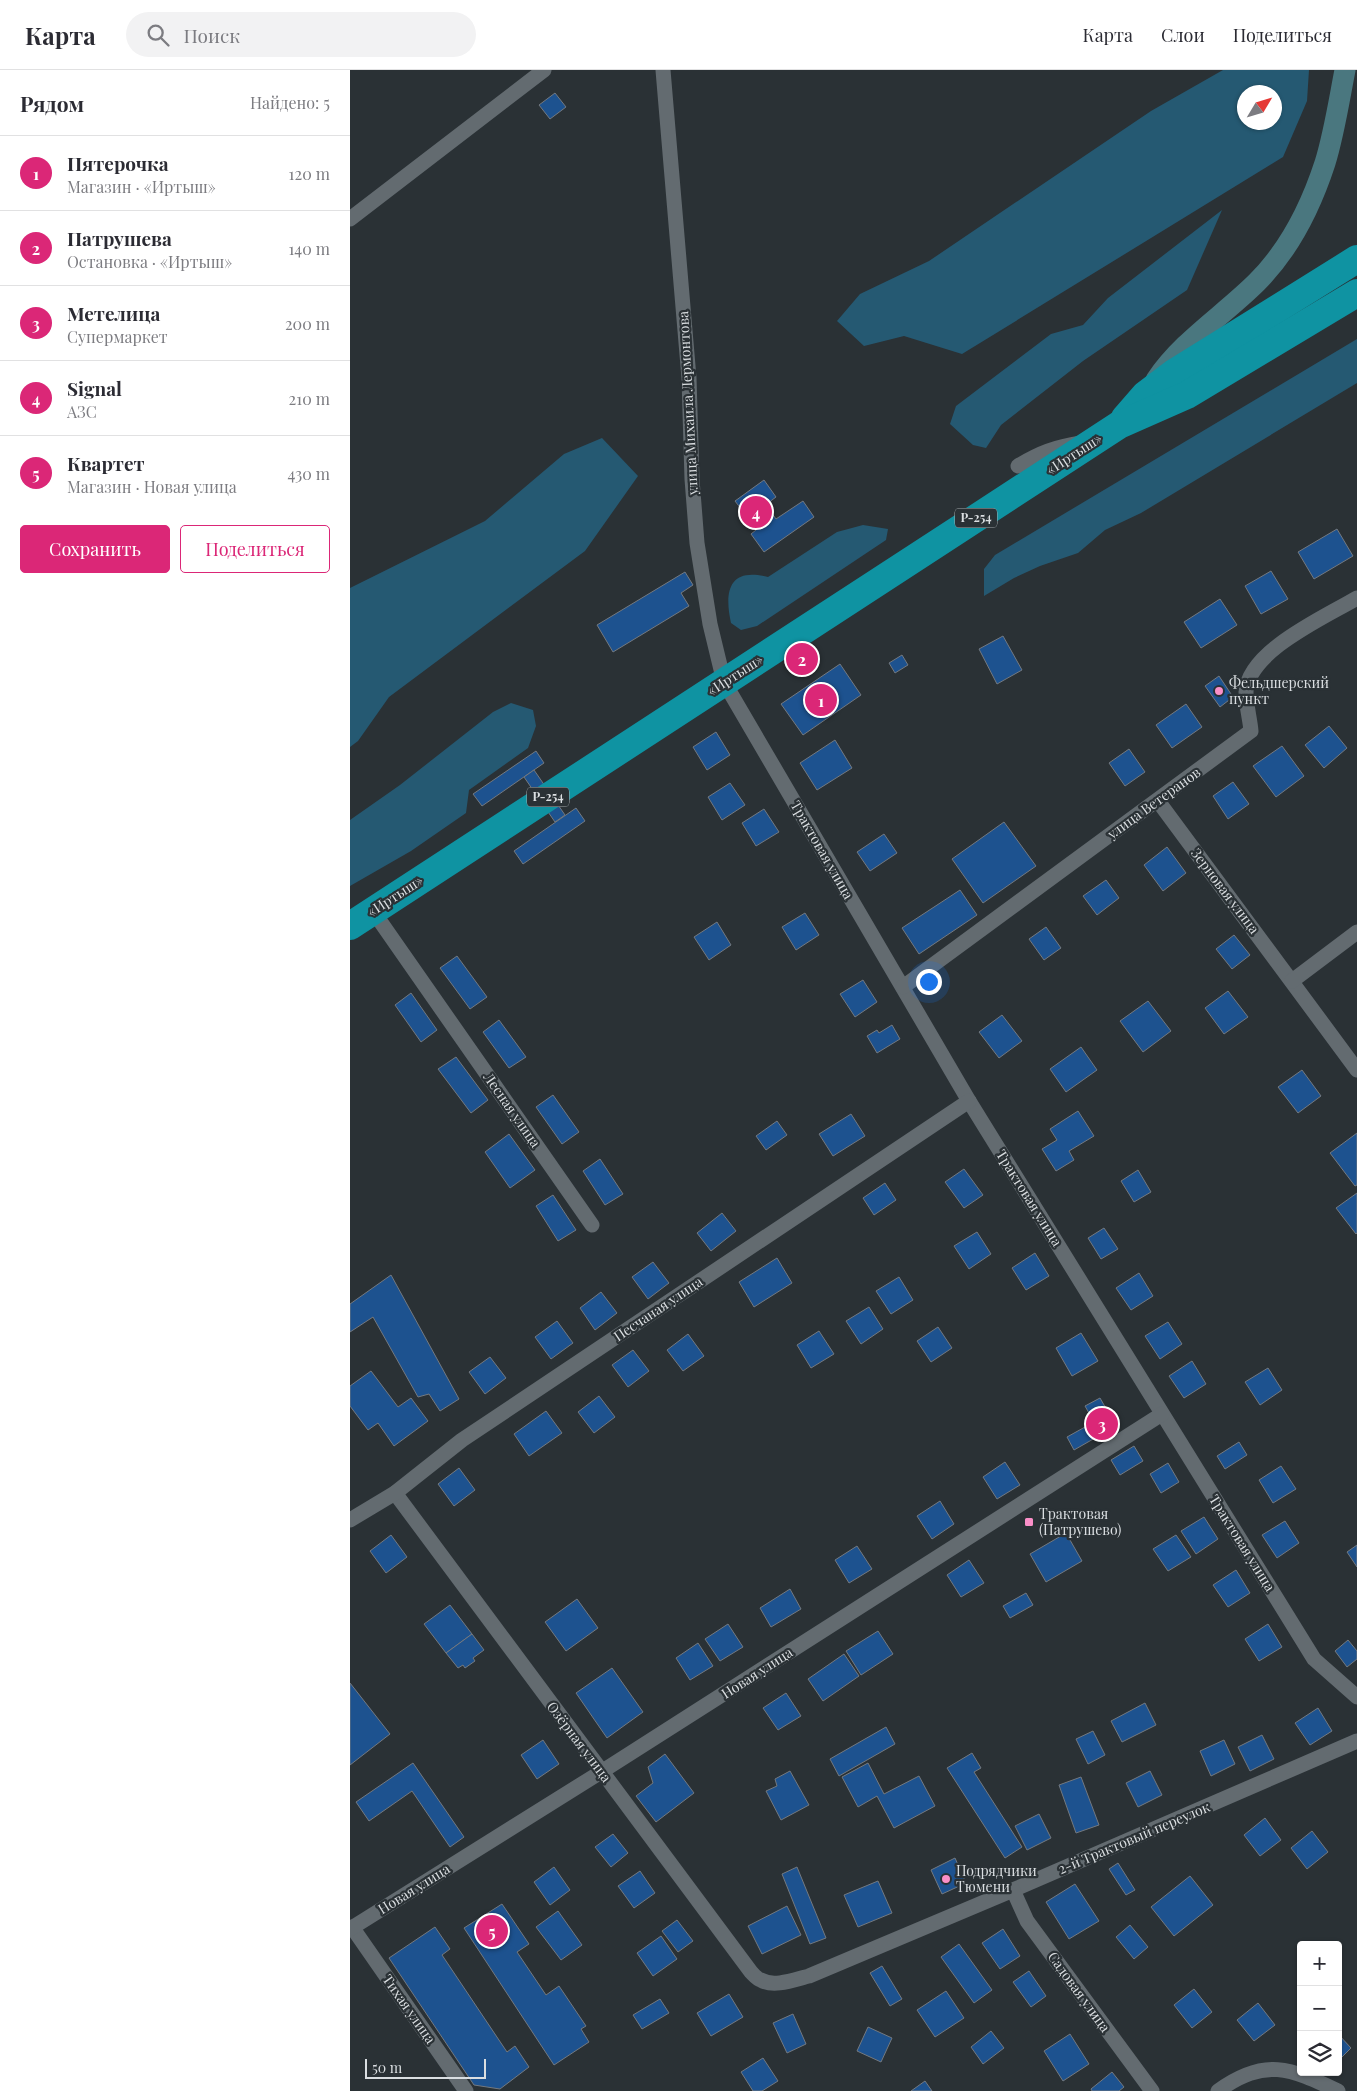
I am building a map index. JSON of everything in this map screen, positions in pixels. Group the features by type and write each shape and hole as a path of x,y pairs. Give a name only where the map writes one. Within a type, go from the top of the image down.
{"highway":[{"name":"«Иртыш»","path":"1119,425 1145,395 1174,373 1357,259"},
{"name":"«Иртыш»","path":"350,926 1095,440 1119,425 1187,395 1357,293"}],"street":[{"path":"350,219 544,70"},
{"name":"улица Михаила Лермонтова","path":"664,70 689,378 692,479 697,543 710,624 724,682"},
{"path":"1145,395 1168,362 1259,280 1289,242 1310,201 1325,162 1345,70"},
{"path":"1018,466 1042,452 1056,447 1095,440"},
{"name":"улица Ветеранов","path":"903,987 1251,731 1246,692 1256,666 1276,646 1357,598"},
{"name":"Трактовая улица","path":"724,682 969,1101 1314,1659 1357,1697"},
{"name":"Зерновая улица","path":"1158,801 1357,1070"},
{"name":"Лесная улица","path":"373,911 592,1225"},
{"path":"1292,981 1357,932"},
{"name":"Песчаная улица","path":"350,1520 395,1493 462,1440 969,1101"},
{"name":"Новая улица","path":"351,1928 601,1772 1162,1414"},
{"name":"Озёрная улица","path":"395,1493 751,1972 760,1980 770,1983"},
{"name":"2-й Трактовый переулок","path":"770,1983 809,1976 1357,1741"},
{"name":"Садовая улица","path":"1013,1890 1027,1922 1152,2091"},
{"name":"Тихая улица","path":"351,1928 466,2091"},
{"path":"1218,2091 1235,2079 1262,2070 1290,2070 1338,2091"}],"shaded area":[{"path":"1223,70 1309,70 1307,101 1283,157 962,354 904,336 864,346 837,321 860,294 929,261 1151,111"},
{"path":"1222,210 1187,290 1083,361 1001,425 986,448 973,445 950,424 956,406 1051,334 1083,325 1108,298"},
{"path":"1357,339 1357,383 1141,513 1105,530 1078,553 1040,566 1014,578 984,596 984,569 995,555"},
{"path":"602,438 638,476 585,551 389,697 358,741 350,747 350,588 485,521 564,454"},
{"path":"863,525 888,529 886,540 757,626 741,630 731,623 728,601 729,592 732,584 737,579 745,575 768,577 837,532"},
{"path":"511,703 533,710 536,726 528,748 469,790 466,813 411,851 350,886 350,820 400,785 493,712"}],"building":[{"path":"555,93 566,107 550,119 539,105"},
{"path":"764,480 776,497 748,518 735,501"},
{"path":"803,501 814,517 764,552 751,534 756,530 748,518 766,505 776,519"},
{"path":"1337,529 1353,556 1314,579 1298,552"},
{"path":"1271,571 1288,599 1261,614 1245,586"},
{"path":"685,572 693,585 681,593 689,606 613,652 597,625"},
{"path":"1220,599 1237,625 1201,648 1184,622"},
{"path":"1003,636 1022,670 997,684 979,649"},
{"path":"902,655 908,665 895,673 889,663"},
{"path":"840,664 861,695 803,735 781,704"},
{"name":"Фельдшерский пункт","path":"1219,676 1233,697 1220,707 1205,686"},
{"path":"1186,704 1202,727 1172,748 1156,725"},
{"path":"1329,726 1347,748 1324,768 1305,745"},
{"path":"716,732 730,755 707,770 693,747"},
{"path":"835,740 852,768 817,790 800,763"},
{"path":"1282,746 1304,776 1276,797 1253,766"},
{"path":"1129,749 1145,772 1125,786 1109,763"},
{"path":"536,751 544,763 482,806 473,794"},
{"path":"534,770 565,815 555,822 524,777"},
{"path":"1233,782 1249,804 1228,819 1213,796"},
{"path":"730,783 745,805 722,820 708,797"},
{"path":"576,808 585,821 523,864 514,851"},
{"path":"764,809 779,832 756,846 742,823"},
{"path":"1004,822 1036,866 983,903 952,859"},
{"path":"884,834 897,853 870,871 857,852"},
{"path":"1167,847 1186,873 1163,891 1144,865"},
{"path":"1106,880 1119,898 1097,915 1083,896"},
{"path":"960,890 977,915 919,954 902,928"},
{"path":"805,913 819,935 796,950 782,927"},
{"path":"717,922 731,945 709,960 694,937"},
{"path":"1046,927 1061,948 1044,960 1029,939"},
{"path":"1234,935 1250,955 1232,969 1216,949"},
{"path":"457,956 487,997 470,1009 440,968"},
{"path":"863,980 877,1002 855,1017 840,994"},
{"path":"1228,991 1248,1017 1224,1034 1205,1008"},
{"path":"411,993 437,1030 421,1042 395,1005"},
{"path":"1148,1001 1171,1031 1143,1052 1120,1021"},
{"path":"1002,1015 1022,1041 999,1058 979,1032"},
{"path":"499,1020 526,1057 509,1068 483,1032"},
{"path":"892,1025 900,1039 877,1053 867,1036 877,1030 879,1033"},
{"path":"1081,1047 1097,1070 1066,1092 1050,1069"},
{"path":"456,1057 488,1100 471,1113 438,1069"},
{"path":"1302,1070 1321,1096 1298,1113 1278,1087"},
{"path":"553,1095 579,1132 562,1144 536,1107"},
{"path":"1078,1111 1094,1136 1069,1151 1074,1160 1056,1171 1042,1149 1057,1140 1050,1129"},
{"path":"851,1114 865,1136 833,1156 819,1134"},
{"path":"777,1121 787,1135 766,1150 756,1136"},
{"path":"1357,1133 1357,1185 1355,1186 1330,1153"},
{"path":"509,1134 535,1170 510,1188 485,1152"},
{"path":"600,1159 623,1194 605,1205 583,1171"},
{"path":"964,1169 983,1195 964,1208 945,1182"},
{"path":"1138,1170 1151,1192 1134,1202 1121,1181"},
{"path":"885,1183 896,1200 874,1215 863,1198"},
{"path":"1357,1193 1357,1233 1356,1234 1336,1208"},
{"path":"553,1195 576,1230 558,1241 536,1206"},
{"path":"722,1213 736,1231 711,1251 697,1233"},
{"path":"1104,1228 1118,1249 1101,1259 1088,1238"},
{"path":"977,1232 991,1254 969,1269 954,1246"},
{"path":"1035,1253 1049,1276 1026,1290 1012,1268"},
{"path":"777,1258 792,1283 754,1307 739,1282"},
{"path":"653,1262 669,1283 648,1299 632,1277"},
{"path":"1139,1273 1153,1296 1131,1310 1116,1288"},
{"path":"391,1275 459,1399 440,1411 429,1394 418,1397 373,1317 350,1332 350,1304"},
{"path":"899,1277 913,1300 891,1314 876,1291"},
{"path":"601,1292 617,1313 595,1330 580,1308"},
{"path":"869,1307 883,1329 861,1344 846,1321"},
{"path":"557,1321 573,1343 551,1359 535,1337"},
{"path":"1168,1322 1182,1344 1160,1359 1145,1336"},
{"path":"938,1327 952,1348 931,1362 917,1341"},
{"path":"819,1331 834,1354 811,1368 797,1345"},
{"path":"1081,1333 1098,1361 1072,1376 1056,1348"},
{"path":"688,1334 704,1356 683,1371 667,1350"},
{"path":"633,1350 649,1371 628,1387 612,1365"},
{"path":"490,1357 506,1378 485,1394 469,1372"},
{"path":"1192,1361 1206,1384 1184,1398 1169,1376"},
{"path":"1268,1368 1282,1390 1260,1405 1245,1382"},
{"path":"371,1371 398,1407 411,1398 428,1421 394,1446 378,1423 368,1430 350,1406 350,1386"},
{"path":"599,1396 615,1417 594,1433 578,1412"},
{"path":"1100,1398 1116,1426 1074,1450 1067,1437 1094,1422 1085,1406"},
{"path":"546,1411 562,1433 529,1456 514,1434"},
{"path":"1239,1442 1247,1455 1225,1469 1217,1456"},
{"path":"1134,1446 1143,1461 1120,1475 1111,1460"},
{"path":"1005,1462 1020,1485 997,1499 983,1477"},
{"path":"1168,1463 1179,1482 1161,1493 1150,1474"},
{"path":"1281,1466 1296,1489 1273,1503 1259,1480"},
{"path":"459,1468 475,1490 454,1506 438,1484"},
{"path":"940,1501 954,1524 932,1539 917,1516"},
{"path":"1204,1517 1218,1539 1196,1554 1181,1531"},
{"path":"1285,1521 1299,1543 1277,1558 1262,1535"},
{"path":"1066,1533 1082,1561 1046,1582 1030,1554"},
{"path":"391,1535 407,1557 386,1573 370,1551"},
{"path":"1176,1535 1191,1557 1168,1571 1153,1549"},
{"path":"1357,1545 1357,1567 1347,1552"},
{"path":"857,1546 872,1569 849,1583 835,1560"},
{"path":"969,1560 984,1583 961,1597 947,1575"},
{"path":"1236,1570 1250,1593 1228,1607 1213,1585"},
{"path":"790,1589 801,1609 771,1627 760,1608"},
{"path":"1026,1593 1033,1605 1010,1618 1003,1606"},
{"path":"577,1599 598,1628 566,1651 545,1622"},
{"path":"450,1605 472,1634 446,1653 424,1624"},
{"path":"728,1624 743,1647 720,1661 705,1639"},
{"path":"1268,1624 1282,1647 1259,1661 1245,1639"},
{"path":"878,1631 893,1654 861,1675 846,1651"},
{"path":"472,1634 484,1650 473,1658 475,1661 465,1668 463,1665 458,1668 446,1653"},
{"path":"1348,1640 1357,1651 1357,1659 1347,1667 1335,1651"},
{"path":"698,1643 713,1666 690,1680 676,1658"},
{"path":"844,1654 859,1676 823,1701 808,1679"},
{"path":"612,1668 643,1712 607,1738 576,1693"},
{"path":"350,1683 390,1734 350,1765"},
{"path":"786,1693 801,1716 778,1730 763,1708"},
{"path":"1145,1703 1156,1725 1122,1742 1111,1721"},
{"path":"1318,1708 1332,1731 1310,1745 1295,1723"},
{"path":"886,1727 895,1744 839,1776 830,1759"},
{"path":"1093,1731 1105,1755 1088,1764 1076,1739"},
{"path":"1262,1735 1274,1759 1250,1771 1238,1747"},
{"path":"543,1740 559,1764 537,1779 521,1755"},
{"path":"1224,1740 1235,1764 1211,1776 1200,1751"},
{"path":"972,1753 981,1768 974,1772 1022,1847 1005,1858 947,1768"},
{"path":"665,1754 694,1793 656,1822 636,1796 653,1783 648,1767"},
{"path":"413,1763 464,1837 450,1847 412,1791 369,1821 356,1802"},
{"path":"868,1763 884,1794 919,1776 935,1806 894,1828 877,1796 858,1807 842,1777"},
{"path":"790,1771 809,1805 781,1820 766,1791 777,1786 775,1779"},
{"path":"1150,1771 1162,1795 1138,1807 1126,1783"},
{"path":"1081,1777 1099,1825 1076,1833 1059,1785"},
{"path":"1039,1814 1051,1838 1027,1850 1015,1826"},
{"path":"1265,1818 1281,1840 1260,1856 1244,1835"},
{"path":"1312,1831 1328,1852 1307,1869 1291,1848"},
{"path":"613,1834 628,1853 611,1867 595,1847"},
{"path":"955,1858 966,1883 942,1894 931,1870"},
{"path":"1118,1863 1135,1890 1126,1895 1109,1869"},
{"path":"554,1867 570,1890 550,1905 534,1882"},
{"path":"797,1867 826,1938 810,1944 782,1874"},
{"path":"640,1871 655,1893 634,1908 618,1886"},
{"path":"1190,1876 1213,1905 1174,1936 1151,1907"},
{"path":"878,1881 892,1913 858,1927 844,1895"},
{"path":"1075,1884 1099,1921 1069,1939 1046,1902"},
{"path":"502,1904 529,1944 517,1952 546,1995 559,1986 586,2026 581,2029 589,2042 554,2065 464,1928"},
{"path":"787,1906 801,1935 762,1954 748,1926"},
{"path":"558,1911 582,1945 561,1960 536,1927"},
{"path":"677,1920 693,1941 678,1952 662,1931"},
{"path":"1130,1925 1148,1947 1134,1959 1116,1937"},
{"path":"435,1927 450,1949 442,1955 507,2052 515,2046 529,2067 500,2089 474,2085 389,1958"},
{"path":"1003,1929 1020,1956 1000,1969 982,1943"},
{"path":"661,1936 677,1959 653,1976 637,1953"},
{"path":"959,1944 992,1990 974,2003 941,1957"},
{"path":"882,1966 902,1999 890,2006 870,1973"},
{"path":"1029,1971 1046,1996 1031,2007 1013,1982"},
{"path":"1194,1989 1212,2012 1192,2028 1174,2005"},
{"path":"946,1991 964,2018 935,2037 917,2010"},
{"path":"729,1994 743,2017 711,2036 697,2013"},
{"path":"660,1999 669,2013 642,2029 633,2015"},
{"path":"1258,2003 1275,2025 1254,2041 1237,2020"},
{"path":"793,2014 806,2044 787,2053 773,2023"},
{"path":"868,2027 892,2038 881,2062 857,2051"},
{"path":"991,2031 1004,2048 983,2064 971,2047"},
{"path":"1070,2034 1089,2064 1063,2081 1044,2051"},
{"path":"1342,2038 1351,2048 1342,2057"},
{"path":"763,2058 778,2081 762,2091 753,2091 741,2072"},
{"path":"1112,2072 1124,2087 1119,2091 1092,2091 1091,2089"},
{"path":"925,2081 932,2091 911,2091"}],"place":[{"name":"Signal","path":"756,512"},
{"name":"Патрушева","path":"802,659"},
{"name":"Фельдшерский пункт","path":"1219,691"},
{"name":"Пятерочка","path":"821,700"},
{"name":"Метелица","path":"1102,1424"},
{"name":"Трактовая (Патрушево)","path":"1029,1522"},
{"name":"Подрядчики Тюмени","path":"946,1879"},
{"name":"Квартет","path":"492,1931"}]}
